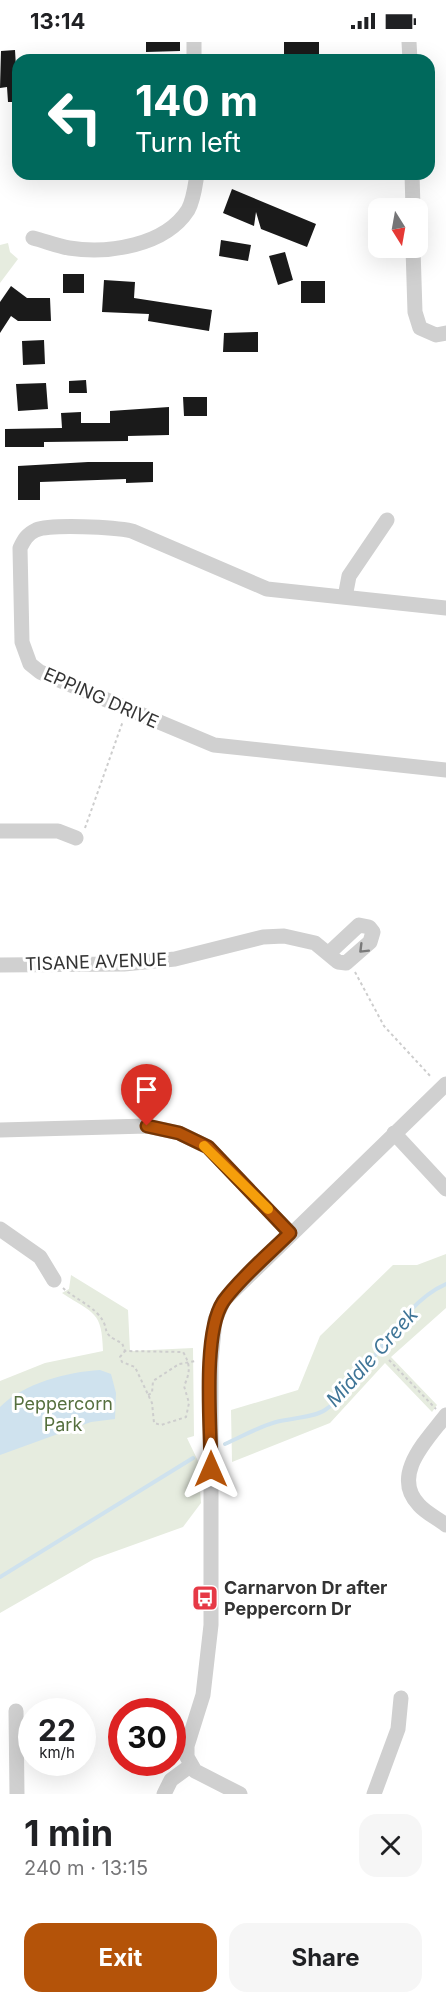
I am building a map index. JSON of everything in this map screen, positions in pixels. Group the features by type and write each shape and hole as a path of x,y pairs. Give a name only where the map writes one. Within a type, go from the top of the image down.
{"street":[{"path":"33,238 69,248 103,249 146,242 171,228 188,210 196,180"},
{"path":"412,180 413,198"},
{"path":"413,258 415,312 420,328 436,335 446,333"},
{"path":"345,597 350,576 387,520"},
{"name":"EPPING DRIVE","path":"446,608 267,589 132,531 105,528 41,528 25,538 20,548 22,642 30,664 40,672 214,745 446,770"},
{"path":"0,831 58,831 76,838"},
{"path":"329,953 354,927 365,924 373,936 351,961"},
{"name":"TISANE AVENUE","path":"0,965 124,964 175,959 263,937 284,936 303,938 329,953 341,964 351,961"},
{"path":"240,1794 200,1776 190,1766 188,1746 202,1695 211,1625 213,1330 224,1300 290,1233 444,1086"},
{"path":"0,1130 147,1126 179,1133 208,1147 290,1233"},
{"path":"394,1134 446,1189"},
{"path":"0,1229 40,1257 54,1280"},
{"path":"445,1416 412,1461 408,1477 410,1492 419,1505 446,1524"},
{"path":"374,1794 398,1729 401,1698"},
{"path":"16,1711 17,1794"},
{"path":"164,1794 171,1780 190,1766"}],"path":[{"path":"76,838 88,826 127,710"},
{"path":"351,961 384,1026 444,1086"},
{"path":"54,1280 96,1312 105,1324 106,1334 110,1340 122,1343 125,1351"},
{"path":"125,1351 183,1352 188,1361 190,1373 184,1386 189,1403 186,1417 161,1425 154,1423 152,1403 135,1367 122,1362 120,1357 125,1351"},
{"path":"389,1360 445,1416"},
{"path":"148,1395 152,1393 153,1381 188,1361 196,1361"}],"green space":[{"path":"8,243 10,252 18,259 0,283 0,245"},
{"path":"446,1254 446,1308 391,1357 437,1405 432,1412 385,1363 330,1423 232,1462 231,1410 298,1390 320,1336 393,1265 417,1265"},
{"name":"Peppercorn Park","path":"71,1275 128,1310 130,1351 193,1348 194,1436 187,1438 198,1461 201,1503 183,1527 94,1559 0,1613 0,1381 45,1363 103,1351 101,1328 94,1315 62,1293 69,1289"}],"water":[{"path":"100,1370 111,1374 116,1393 115,1419 91,1422 0,1455 0,1407 33,1385 60,1376"}],"building":[{"path":"146,42 180,42 180,51 146,52"},
{"path":"284,42 319,42 319,54 284,54"},
{"path":"15,50 15,54 12,54 12,102 8,102 7,87 0,88 1,51"},
{"path":"232,189 316,224 307,247 261,229 256,212 254,226 223,213"},
{"path":"221,240 251,245 248,261 219,256"},
{"path":"285,252 293,280 278,285 269,256"},
{"path":"63,274 84,274 84,293 63,293"},
{"path":"104,280 135,282 134,298 212,310 209,331 148,321 149,314 102,312"},
{"path":"301,281 325,281 325,303 301,303"},
{"path":"11,286 27,298 50,298 51,321 18,321 11,316 0,333 0,302"},
{"path":"258,332 258,352 223,352 224,333"},
{"path":"44,340 45,364 23,365 22,341"},
{"path":"86,380 87,393 69,393 69,381"},
{"path":"46,383 48,409 18,411 16,384"},
{"path":"183,397 207,397 207,416 184,416"},
{"path":"169,407 169,435 128,436 128,441 44,442 44,447 5,447 5,429 62,428 61,413 81,412 81,423 110,423 110,411"},
{"path":"88,462 153,462 153,482 126,483 126,479 40,482 40,500 18,500 18,466"}],"waterway":[{"name":"Middle Creek","path":"225,1444 269,1424 314,1415 325,1410 355,1381 412,1308 428,1294 446,1284"},
{"name":"Middle Creek","path":"0,1577 193,1458"}],"slow traffic":[{"path":"204,1146 208,1147 268,1209"}],"place":[{"name":"Carnarvon Dr after Peppercorn Dr","path":"205,1598"}],"route":[{"path":"147,1126 179,1133 208,1147 290,1233 224,1300 218,1311 212,1339 211,1361 211,1469"}]}
